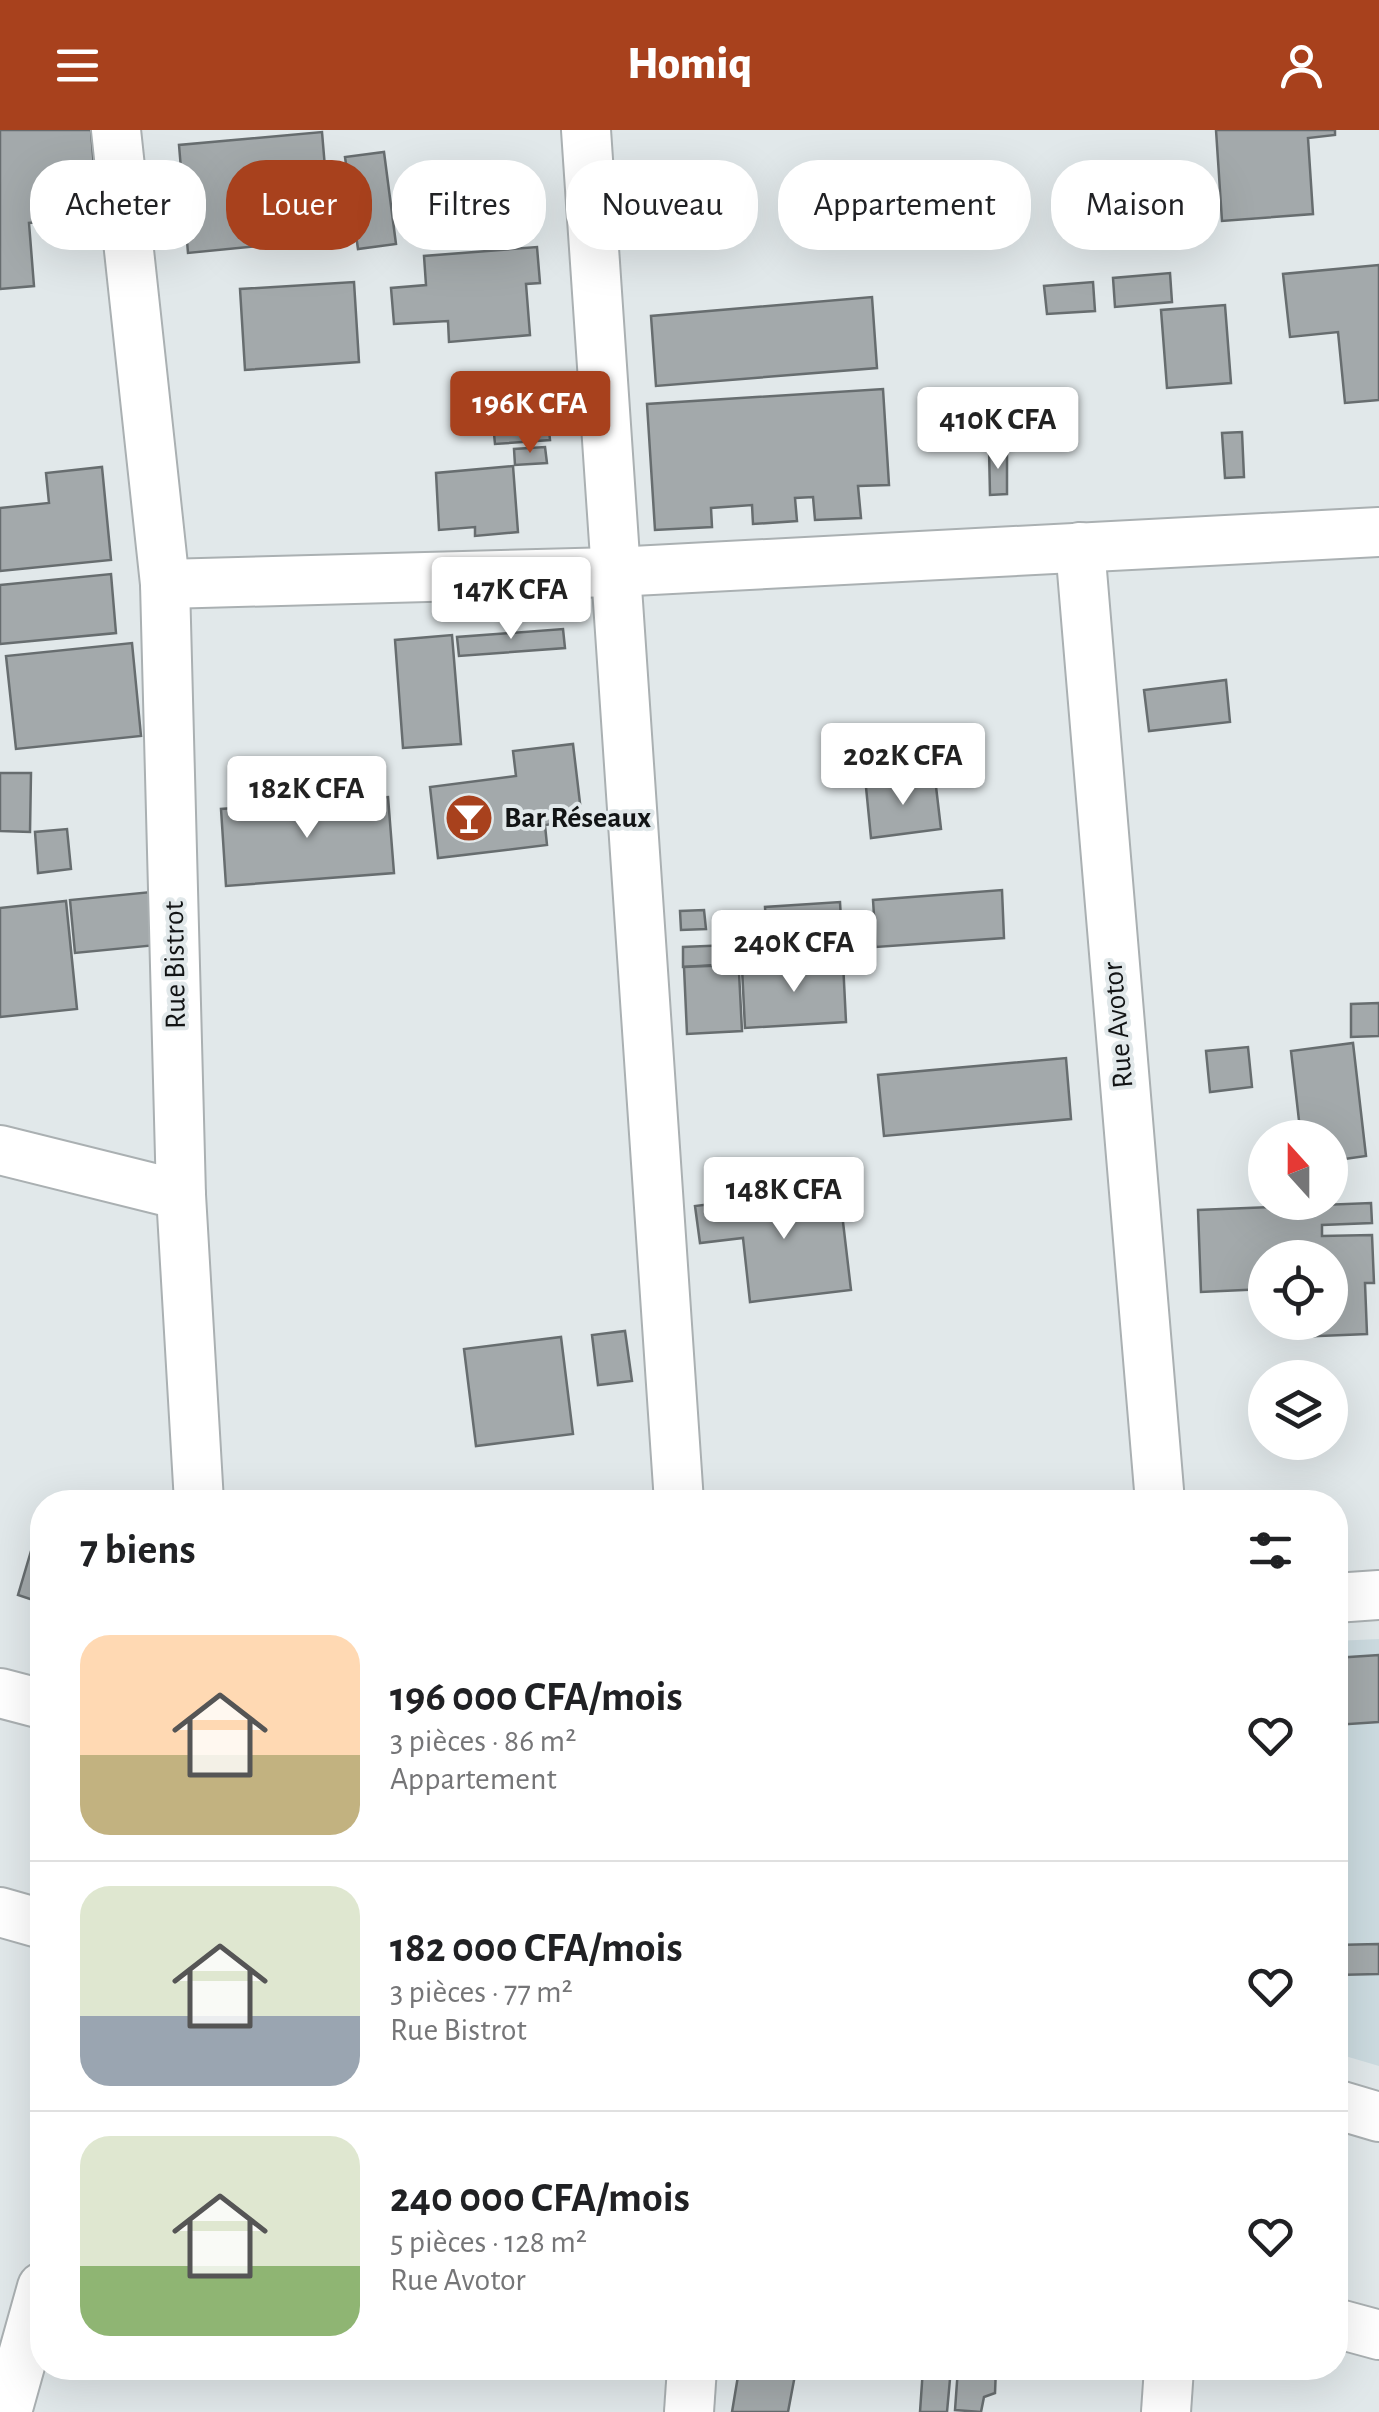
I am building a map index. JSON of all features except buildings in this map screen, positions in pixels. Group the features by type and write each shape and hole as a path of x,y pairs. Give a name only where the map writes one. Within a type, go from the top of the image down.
{"street":[{"name":"Rue Bistrot","path":"116,130 165,584 181,1195 198,1490"},
{"path":"586,130 679,1490"},
{"path":"165,584 614,572 1379,532"},
{"name":"Rue Avotor","path":"1080,547 1159,1490"},
{"path":"0,1150 181,1195"},
{"path":"1348,1597 1379,1595"},
{"path":"0,1693 30,1701"},
{"path":"0,1912 30,1921"},
{"path":"1348,2108 1379,2117"},
{"path":"1348,2327 1379,2335"},
{"path":"8,2412 30,2331"},
{"path":"690,2412 691,2380"},
{"path":"1166,2412 1168,2380"}],"shaded area":[{"path":"1379,1639 1379,2066 1348,2057 1348,1640"}],"place":[{"name":"Bar Réseaux","path":"469,818"}]}
